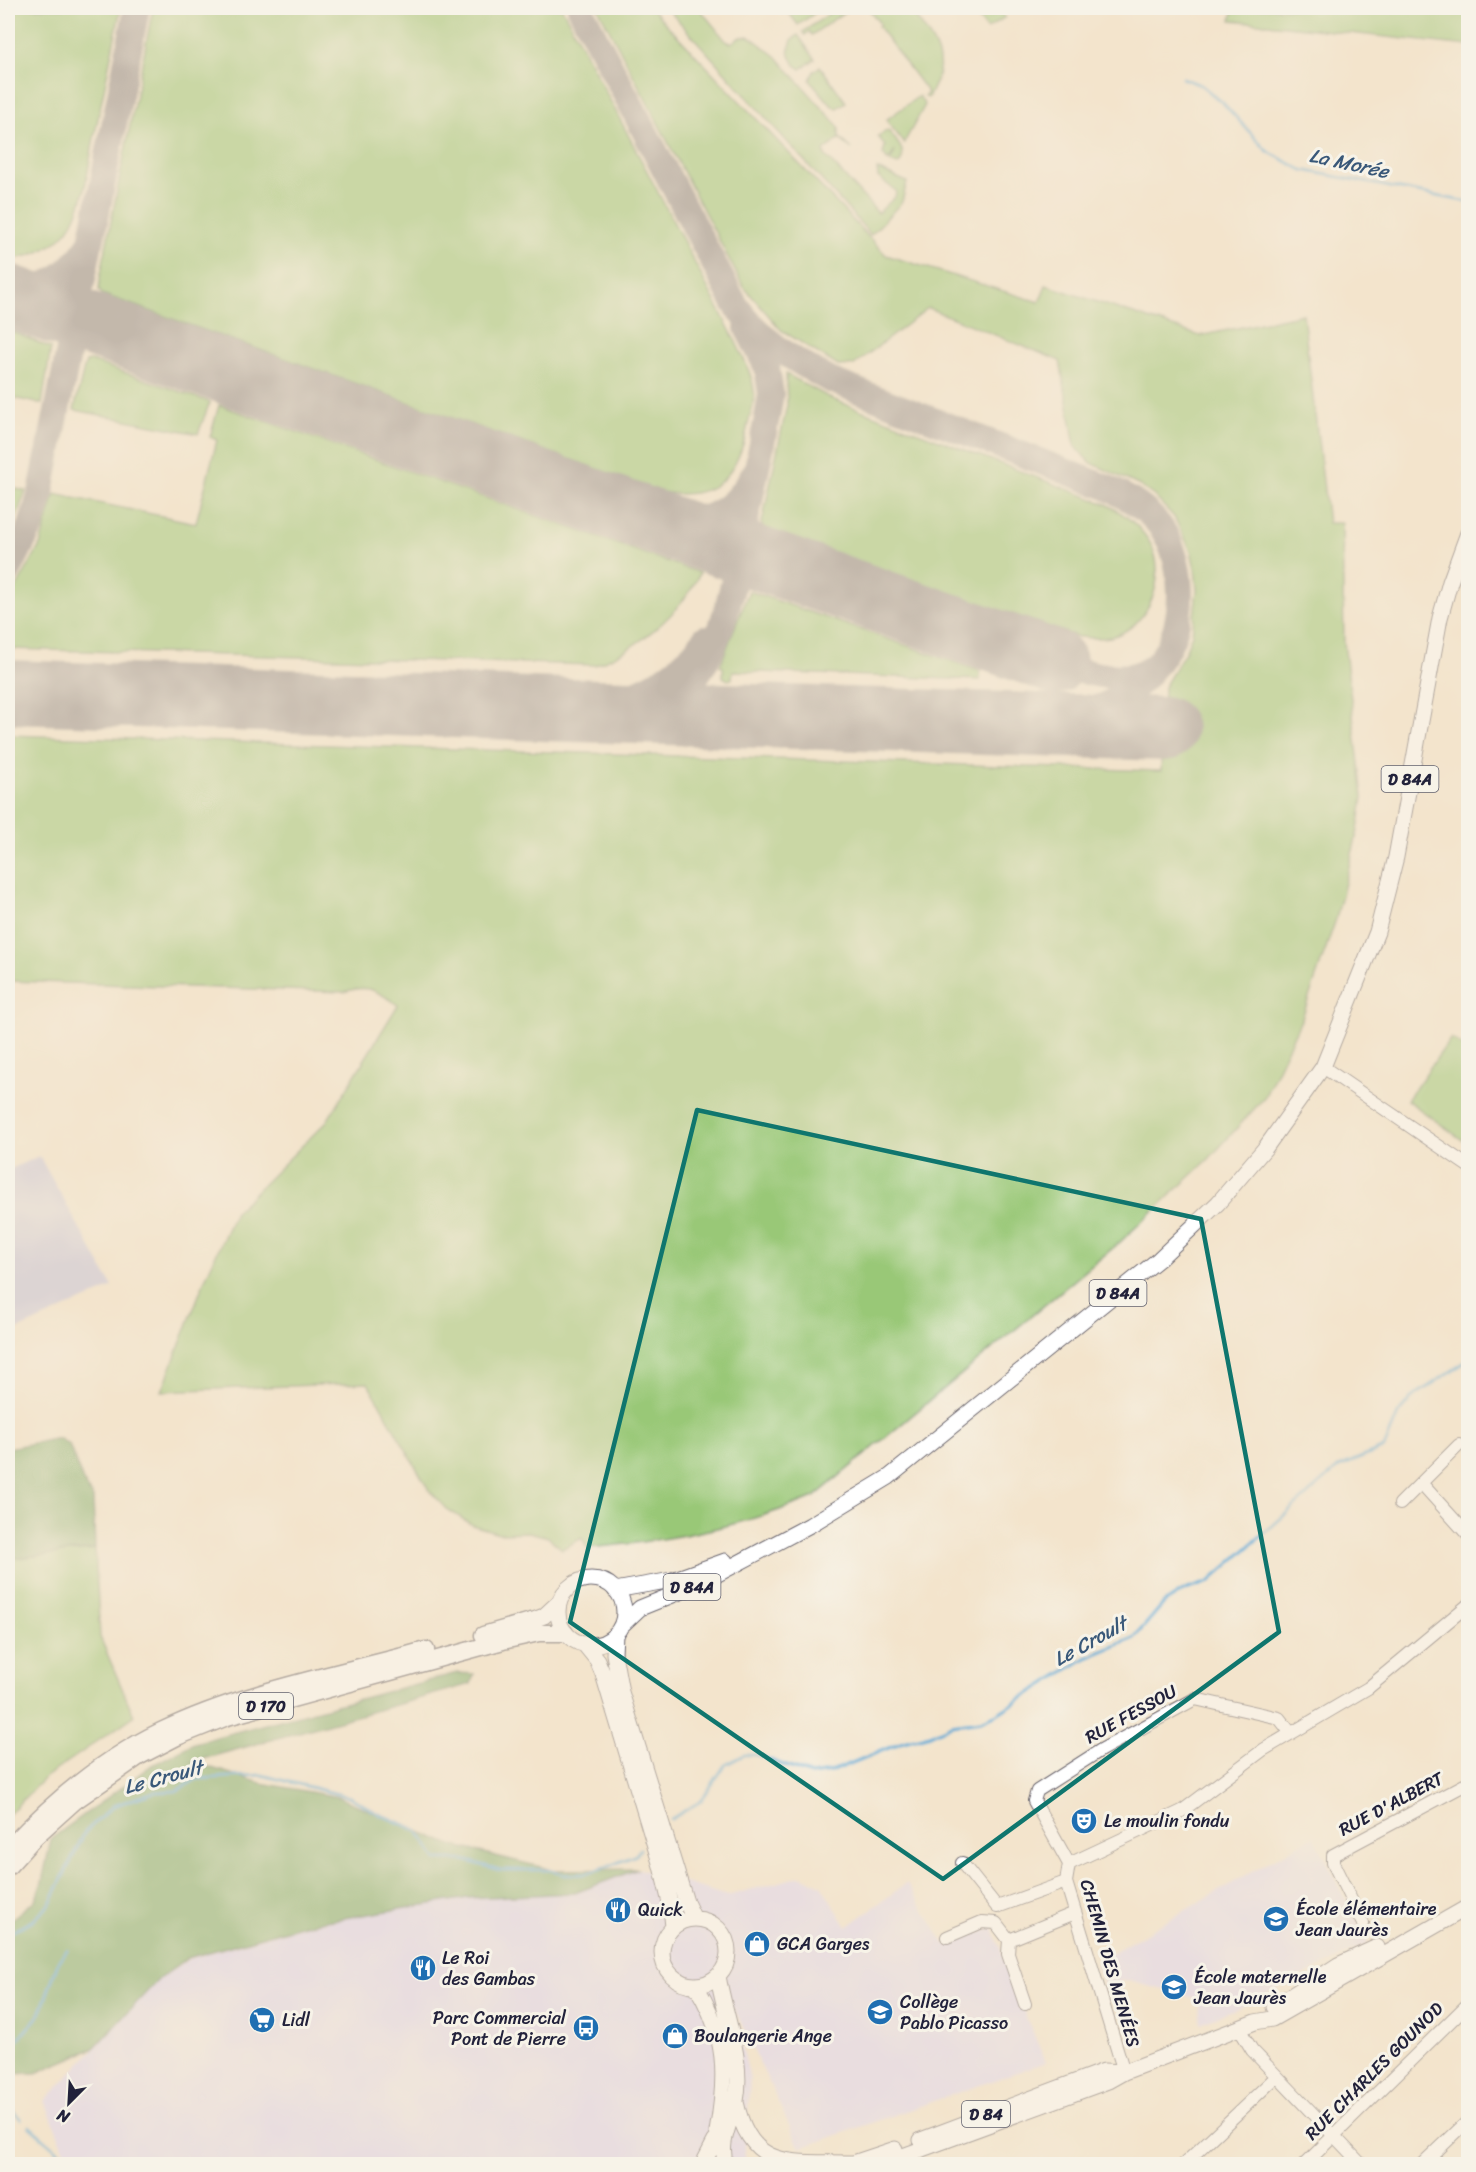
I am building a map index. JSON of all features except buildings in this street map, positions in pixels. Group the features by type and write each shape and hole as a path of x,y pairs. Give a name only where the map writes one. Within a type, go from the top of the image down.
{"highway":[{"name":"D 170","path":"8,1849 50,1806 100,1767 141,1742 195,1716 257,1695 531,1621"},
{"name":"D 170","path":"8,1867 48,1825 104,1780 140,1756 206,1725 503,1641 539,1634 565,1633"}],"main road":[{"name":"D 84A","path":"618,1630 640,1608 697,1585 810,1525 889,1477 1159,1259 1218,1203 1266,1147 1323,1067 1366,963 1386,900 1440,618 1468,533"},
{"name":"D 84A","path":"1298,1102 1342,1023"},
{"name":"D 84A","path":"615,1590 672,1580 765,1548"},
{"path":"673,1927 694,1919 709,1922 723,1935 728,1957 718,1976 708,1983 696,1986 674,1978 664,1965 662,1948 673,1927 671,1907 661,1866 603,1674 597,1660 584,1644 565,1633 558,1613 563,1593 578,1581 598,1579 615,1590 624,1607 614,1654 621,1692 686,1902 694,1919"},
{"name":"D 170","path":"531,1621 544,1616 559,1602"},
{"path":"584,1644 601,1643 618,1630"},
{"name":"D 84","path":"1255,2022 1264,2012 1288,1998 1302,1986 1468,1895"},
{"name":"D 84","path":"890,2163 1108,2081 1124,2072 1240,2030 1255,2022 1272,2019 1468,1906"},
{"path":"718,1976 737,2060 736,2101 741,2126 750,2143 760,2153 777,2161 851,2164"},
{"path":"696,1986 709,2008 723,2049 724,2093 715,2141 717,2164"},
{"name":"D 84","path":"851,2164 1104,2071 1124,2072"},
{"path":"726,2164 724,2141 736,2101"},
{"path":"703,2164 715,2141"}],"street":[{"path":"1323,1067 1391,1111 1468,1166"},
{"path":"1400,1504 1459,1445"},
{"path":"1422,1484 1468,1535"},
{"path":"1069,1864 1182,1811 1290,1732 1368,1688 1468,1605"},
{"name":"RUE FESSOU","path":"1034,1801 1037,1791 1101,1750 1196,1699 1279,1718 1290,1732"},
{"name":"RUE D'ALBERT","path":"1364,1924 1333,1863 1333,1855 1468,1783"},
{"name":"CHEMIN DES MENÉES","path":"1034,1801 1069,1864 1066,1881 1124,2072"},
{"path":"962,1863 997,1907 1066,1881"},
{"path":"1009,1940 1075,1913"},
{"path":"946,1937 982,1922 996,1923 1009,1940 1008,1954 1025,2004"},
{"name":"RUE CHARLES GOUNOD","path":"1305,2164 1468,2004"},
{"path":"1240,2030 1250,2047 1361,2164"},
{"path":"1184,2164 1277,2076"},
{"path":"1423,2164 1468,2121"}],"highlighted area":[{"path":"697,1110 1201,1219 1279,1632 943,1879 570,1622"}],"shaded area":[{"path":"39,1156 113,1287 8,1334 8,1170"},
{"path":"1314,1836 1368,1943 1250,2003 1201,2023 1198,1999 1121,1979 1117,1990 1106,1993 1096,1962"},
{"path":"639,1869 727,1896 801,1876 821,1885 847,1927 907,1883 946,1945 993,1928 1028,2022 1046,2062 800,2148 733,2006 750,2080 744,2164 70,2164 45,2101 160,1979 189,1959 308,1925 469,1898 576,1893"}],"green space":[{"path":"8,8 121,8 86,184 73,222 61,237 45,249 27,256 8,259"},
{"path":"153,8 562,8 735,340 749,372 754,392 753,404 744,441 732,469 712,488 682,494 663,492 102,294 99,290 100,278"},
{"path":"598,8 651,8 886,255 1039,302 1046,285 1200,336 1303,314 1328,523 1342,523 1344,642 1363,797 1358,830 1336,919 1302,1018 1264,1098 1208,1160 1119,1243 814,1497 732,1524 674,1537 587,1548 582,1538 562,1549 548,1537 529,1532 499,1533 472,1525 447,1509 429,1490 368,1383 162,1391 205,1279 235,1212 327,1121 398,1005 373,990 360,988 344,992 8,981 8,735 1161,771 1164,687 1185,652 1192,634 1197,590 1191,551 1174,517 1154,496 1140,486 1089,462 1075,446 1060,361 928,308 854,365 838,366 781,330 743,286"},
{"path":"667,8 699,8 726,41 731,43 740,37 749,36 776,56 839,127 839,137 852,149 839,139 824,151 825,155 878,213 895,197 896,191 878,177 877,169 907,182 902,202 871,235"},
{"path":"785,8 822,8 798,25"},
{"path":"837,8 850,8 812,35 809,32 805,35 803,32"},
{"path":"868,8 909,8 930,37 938,54 939,71 928,98 925,96 928,93 878,26 880,24"},
{"path":"971,8 997,8 1005,17 987,29"},
{"path":"1234,8 1468,8 1468,46 1231,20"},
{"path":"798,35 815,59 801,69 795,65 788,52 792,40"},
{"path":"820,66 846,102 837,108 833,107 810,80 814,71"},
{"path":"919,96 925,105 904,143 886,120"},
{"path":"888,130 902,152 903,156 898,165 890,162 895,151 888,161 883,154 885,146 878,136"},
{"path":"8,330 51,348 42,404 8,397"},
{"path":"91,361 210,402 198,434 74,410 86,362"},
{"path":"786,374 832,399 1106,504 1119,512 1141,530 1155,556 1156,585 1145,612 1136,623 1111,637 1079,637 761,527 787,405"},
{"path":"219,405 700,573 681,603 656,628 627,649 595,665 8,649 8,603 40,545 55,494 196,523 217,440 210,437"},
{"path":"8,487 26,491 8,538"},
{"path":"749,591 980,671 980,680 733,671 732,679 728,680 723,677 723,667 720,666"},
{"path":"1451,1038 1468,1050 1468,1144 1407,1100"},
{"path":"59,1438 69,1445 83,1481 93,1498 95,1549 17,1558 8,1554 8,1448"},
{"path":"95,1549 100,1637 134,1716 43,1779 8,1815 8,1554 17,1558"},
{"path":"457,1673 474,1674 471,1684 192,1762 261,1783 338,1797 451,1845 553,1870 638,1869 575,1893 468,1898 307,1924 188,1958 159,1979 94,2048 36,2073 8,2074 8,1922 36,1899 51,1839 149,1767 194,1743"}],"waterway":[{"name":"La Morée","path":"1182,78 1201,85 1223,103 1267,151 1302,170 1468,202"},
{"name":"Le Croult","path":"671,1819 701,1801 725,1765 744,1755 756,1755 811,1775 830,1772 951,1725 981,1721 997,1714 1086,1658 1134,1638 1164,1603 1185,1590 1209,1582 1339,1467 1384,1448 1398,1414 1411,1398 1468,1360"},
{"name":"Le Croult","path":"8,1934 35,1919 49,1905 85,1832 113,1806 154,1792 176,1791 197,1779 262,1775 350,1797 381,1815 417,1830 437,1860 464,1860 500,1870 553,1870 564,1875 585,1874 636,1855 640,1849"},
{"path":"8,2051 40,2014 58,1963 67,1950"},
{"path":"8,2107 21,2119"},
{"path":"29,2126 73,2164"}],"taxiway":[{"path":"8,291 33,289 56,279 75,262 91,242 137,8"},
{"path":"580,8 735,304 766,338 803,365 830,380 1113,490 1132,501 1155,520 1173,551 1180,590 1175,629 1169,646 1159,661 1149,670 1123,677 1094,674 1055,662"},
{"path":"8,572 31,526 41,492 89,248"},
{"path":"632,712 668,701 678,695 694,679 707,659 726,610 739,557 771,394 767,368 747,328"},
{"path":"655,522 685,521 711,516 723,510 733,501 752,476"},
{"path":"575,710 612,701 648,687 679,667 705,638"},
{"path":"1029,725 1079,714 1111,702 1139,684 1151,671"}],"runway":[{"path":"8,296 1055,662"},
{"path":"8,692 1165,729"}],"place":[{"name":"Le moulin fondu","path":"1084,1821"},
{"name":"Quick","path":"618,1910"},
{"name":"École élémentaire Jean Jaurès","path":"1276,1919"},
{"name":"GCA Garges","path":"757,1944"},
{"name":"Le Roi des Gambas","path":"423,1968"},
{"name":"École maternelle Jean Jaurès","path":"1174,1987"},
{"name":"Collège Pablo Picasso","path":"880,2012"},
{"name":"Lidl","path":"262,2020"},
{"name":"Parc Commercial Pont de Pierre","path":"586,2028"},
{"name":"Boulangerie Ange","path":"675,2036"}]}
